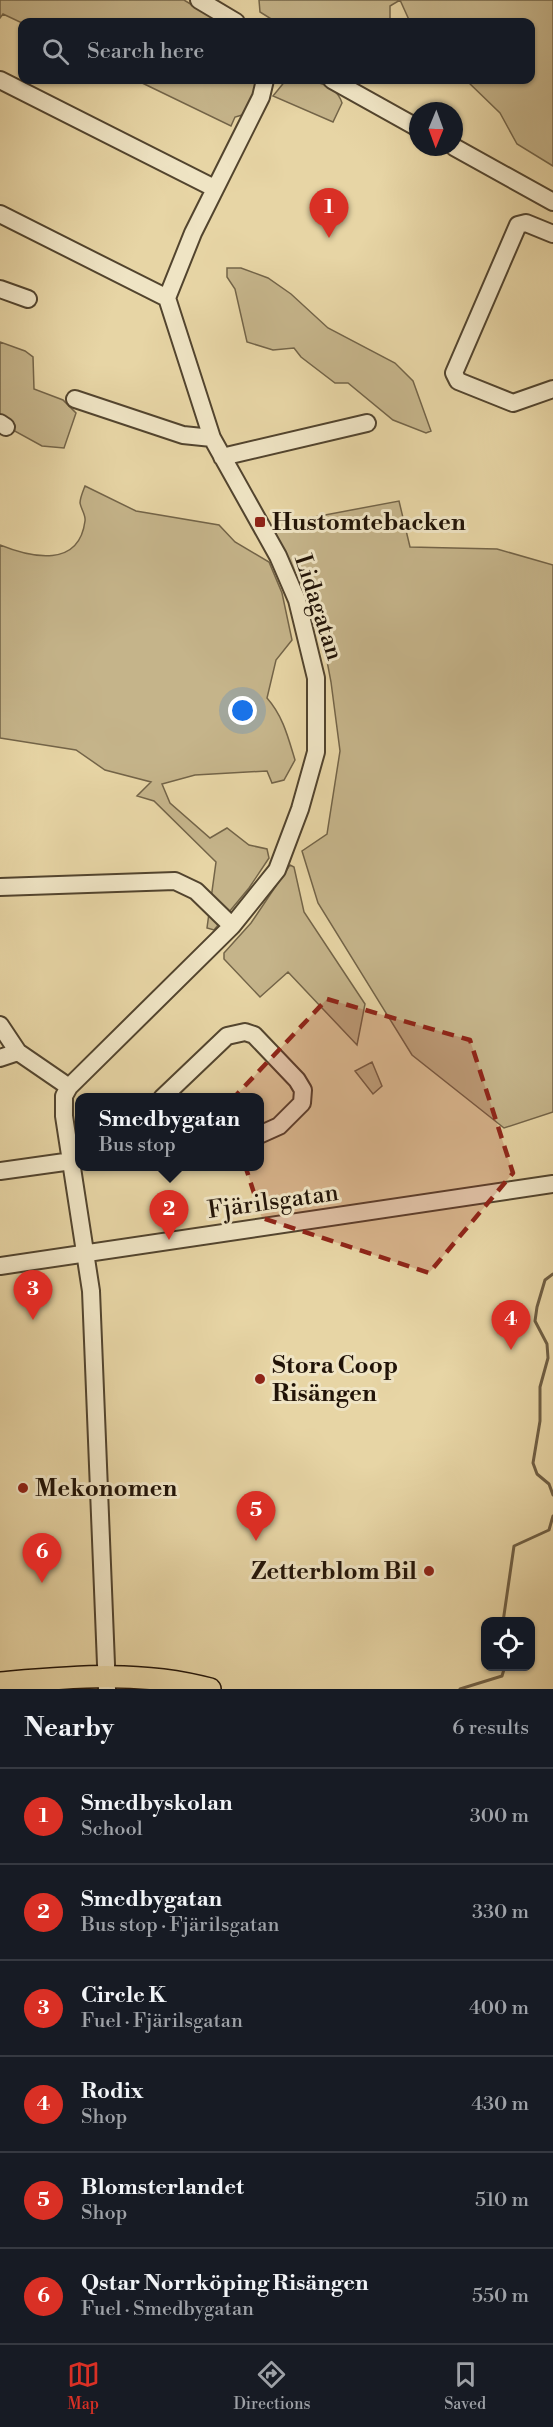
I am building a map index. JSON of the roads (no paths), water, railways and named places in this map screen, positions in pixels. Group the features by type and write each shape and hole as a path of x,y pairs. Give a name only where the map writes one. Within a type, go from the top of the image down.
{"main road":[{"path":"0,1683 171,1680 210,1689"}],"street":[{"path":"200,0 230,18"},
{"path":"0,80 214,188"},
{"path":"0,213 166,298 179,263 214,188 261,97 264,84"},
{"path":"261,97 274,84"},
{"path":"339,84 409,123"},
{"path":"463,152 553,202"},
{"path":"506,176 553,194"},
{"path":"553,234 526,222 518,225 454,372 458,381 513,403 553,389"},
{"path":"0,289 28,299"},
{"name":"Lidagatan","path":"69,1087 232,926 277,870 296,820 316,752 316,678 297,600 278,556 212,438 166,298"},
{"path":"75,399 183,435 212,438"},
{"path":"222,457 367,423"},
{"path":"0,887 175,881 196,891 232,926"},
{"path":"0,1025 18,1052 69,1087 64,1096 63,1107 75,1161 0,1172"},
{"path":"167,1093 227,1036 245,1032 254,1035 297,1080 303,1090 302,1103 279,1126 264,1133"},
{"path":"0,1058 18,1052"},
{"path":"76,1171 91,1291 107,1682"},
{"name":"Fjärilsgatan","path":"0,1266 553,1184"}],"waterway":[{"path":"553,1274 545,1280 535,1321 547,1344 548,1358 540,1387 540,1421 533,1463 537,1474 549,1484 553,1495"},
{"path":"504,1617 514,1546 549,1530 553,1516"},
{"path":"460,1689 502,1676 504,1671"}],"place":[{"name":"Smedbyskolan","path":"329,238"},
{"name":"Hustomtebacken","path":"260,522"},
{"name":"Smedbygatan","path":"169,1240"},
{"name":"Circle K","path":"33,1320"},
{"name":"Rodix","path":"511,1350"},
{"name":"Stora Coop Risängen","path":"260,1379"},
{"name":"Mekonomen","path":"23,1488"},
{"name":"Blomsterlandet","path":"256,1541"},
{"name":"Zetterblom Bil","path":"429,1571"},
{"name":"Qstar Norrköping Risängen","path":"42,1583"}]}
